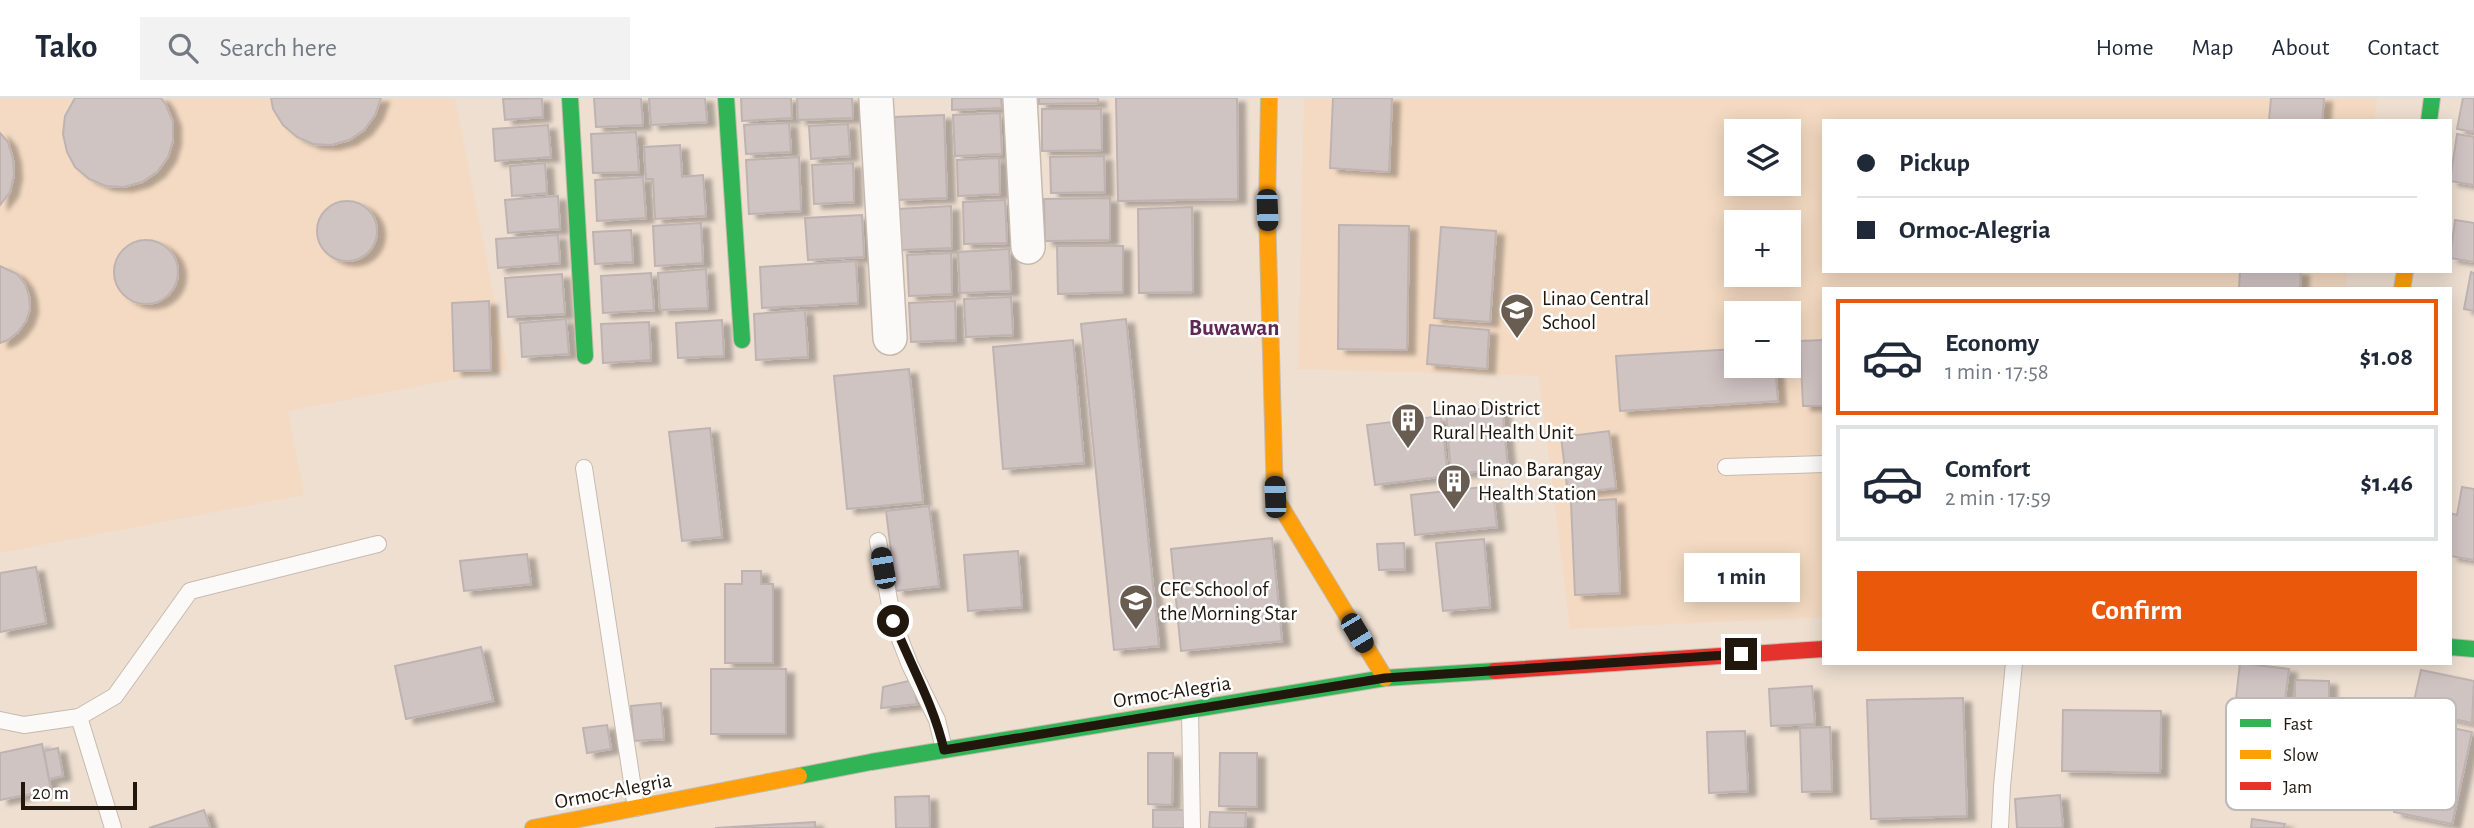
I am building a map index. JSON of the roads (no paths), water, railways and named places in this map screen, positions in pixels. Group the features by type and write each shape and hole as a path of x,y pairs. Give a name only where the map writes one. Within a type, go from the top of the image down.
{"street":[{"path":"570,98 585,356"},
{"path":"726,98 742,341"},
{"path":"876,98 890,338"},
{"path":"1020,98 1028,247"},
{"path":"1269,98 1267,210 1275,497 1385,678"},
{"path":"2429,119 2432,98"},
{"path":"2452,647 2474,649"},
{"name":"Ormoc-Alegria","path":"533,828 944,750 1385,678 1822,649"}],"lane":[{"path":"1726,467 1822,464"},
{"path":"584,468 636,808"},
{"path":"878,541 893,621 910,665 937,720 944,750"},
{"path":"0,720 24,724 79,718 115,696 190,591 378,544"},
{"path":"2000,828 2014,665"},
{"path":"1190,710 1192,828"},
{"path":"79,718 113,828"}],"place":[{"name":"Linao Central School","path":"1517,340"},
{"name":"Linao District Rural Health Unit","path":"1408,450"},
{"name":"Linao Barangay Health Station","path":"1454,511"},
{"name":"CFC School of the Morning Star","path":"1136,631"}],"district":[{"name":"Buwawan","path":"1234,328"}]}
